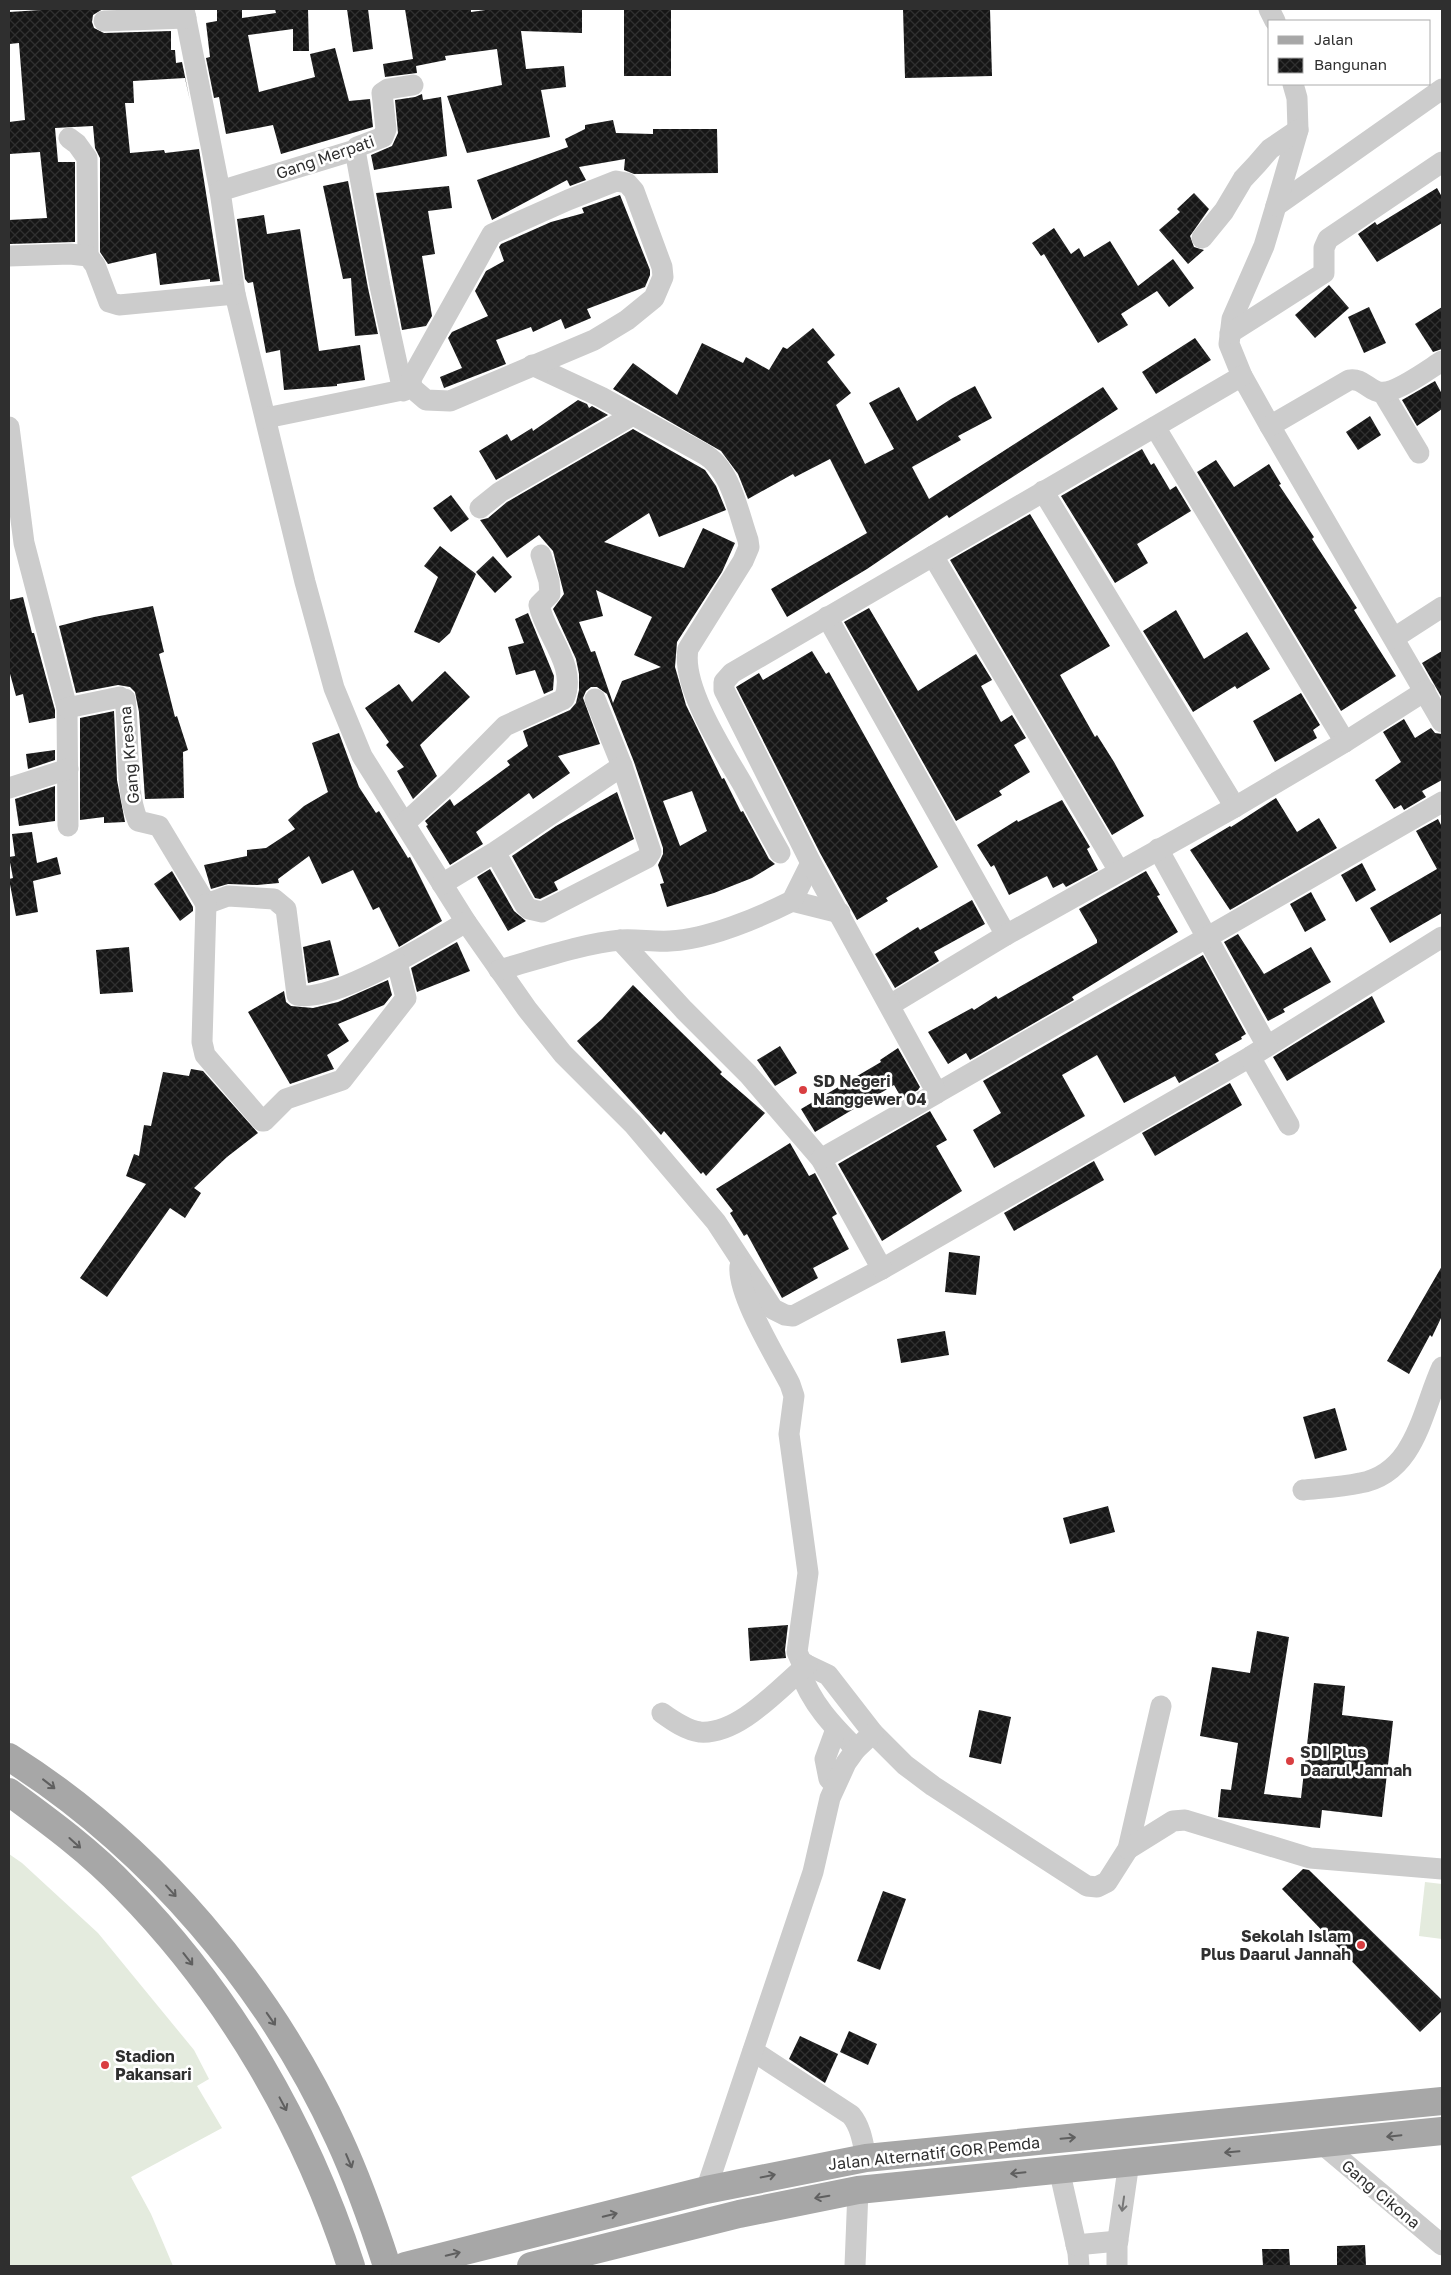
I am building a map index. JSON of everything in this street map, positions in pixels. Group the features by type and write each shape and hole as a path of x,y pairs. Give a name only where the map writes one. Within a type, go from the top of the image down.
{"main road":[{"path":"9,1757 33,1772 100,1824 163,1882 220,1946 279,2030 307,2075 339,2138 363,2195 387,2266"},
{"path":"9,1792 55,1826 125,1888 188,1958 252,2048 298,2132 340,2233 351,2266"},
{"name":"Jalan Alternatif GOR Pemda","path":"405,2266 706,2190 768,2176 866,2158 1442,2101"},
{"name":"Jalan Alternatif GOR Pemda","path":"531,2266 748,2212 858,2190 1442,2131"}],"street":[{"path":"104,21 185,13 220,191 235,294 305,582 334,688 362,756 406,823 466,922 499,970 563,1054 634,1124 716,1222 741,1259 766,1302 773,1309 785,1316 793,1316 882,1269 1258,1052 1442,937"},
{"path":"1293,85 1297,98 1298,130 1264,246 1232,319 1230,333 1231,353 1270,426 1442,722"},
{"name":"Gang Merpati","path":"220,191 355,150 357,147 384,135 382,92 388,89 413,86"},
{"path":"1276,206 1442,89"},
{"path":"1202,238 1224,212 1247,174 1270,150 1298,130"},
{"path":"69,138 78,144 86,158 88,256 96,266 107,299 118,305 235,294"},
{"path":"355,150 378,276 408,390"},
{"path":"1230,333 1324,273 1324,248 1328,239 1442,162"},
{"path":"266,418 408,390 426,400 450,401 594,340 627,320 654,298 663,277 662,267 634,191 627,183 616,181 492,234 411,379 408,390"},
{"path":"9,256 70,254 88,256"},
{"path":"1270,426 1349,380 1360,380 1377,392 1383,392 1396,388 1442,361"},
{"path":"532,365 601,397 714,459 723,471 748,540 748,547 743,561 688,649 687,662 694,687 710,728 780,853"},
{"path":"937,1093 840,913 811,864 723,687 726,678 827,617 1242,376"},
{"path":"1383,392 1419,453"},
{"path":"480,508 500,492 632,415"},
{"path":"1154,427 1345,742"},
{"path":"9,428 16,544 67,708 68,826"},
{"path":"1043,491 1235,807"},
{"path":"406,823 450,782 505,726 564,699 568,683 559,650 538,605 550,594 549,581 541,556"},
{"path":"933,556 1119,871"},
{"path":"1394,638 1442,607"},
{"path":"827,617 1006,935"},
{"path":"890,1005 1006,935 1235,807 1345,742 1425,690"},
{"name":"Gang Kresna","path":"67,708 120,697 121,700 125,699 128,723 131,806 138,821 158,826 206,904"},
{"path":"495,852 525,905 529,910 542,912 647,858 651,852 622,766 594,699"},
{"path":"442,884 495,852 622,766"},
{"path":"9,788 68,769"},
{"path":"821,1159 1442,802"},
{"path":"1158,849 1206,937 1289,1125"},
{"path":"792,901 811,864"},
{"path":"397,963 406,998 342,1080 286,1099 264,1121 205,1055 202,1042 206,904 228,896 274,899 282,903 286,909 297,994 311,995 336,988 397,963 466,922"},
{"path":"499,970 568,951 620,940 668,942 692,939 721,930 792,901 840,913"},
{"path":"620,940 684,1010 748,1074 821,1159 882,1269"},
{"path":"741,1259 739,1273 745,1295 790,1384 794,1396 789,1434 808,1574 801,1663 814,1702 836,1729 856,1749"},
{"path":"1303,1490 1361,1483 1384,1475 1392,1469 1401,1460 1416,1436 1442,1369"},
{"path":"662,1713 673,1722 694,1730 715,1731 726,1728 743,1719 801,1663"},
{"path":"801,1663 828,1675 873,1734 905,1765 933,1786 1087,1886 1097,1887 1107,1882 1128,1848 1161,1706"},
{"path":"835,1784 829,1779 825,1759 836,1729"},
{"path":"706,2190 813,1872 835,1784 856,1749 873,1734"},
{"path":"1128,1848 1173,1821 1185,1820 1310,1858 1442,1869"},
{"path":"753,2051 851,2115 857,2122 866,2158"},
{"name":"Gang Cikona","path":"1321,2143 1442,2245"},
{"path":"1117,2266 1118,2241 1129,2162"},
{"path":"1059,2169 1079,2266"},
{"path":"855,2266 858,2190"},
{"path":"1076,2245 1118,2241"}],"shaded area":[{"name":"Stadion Pakansari","path":"9,1854 22,1863 98,1933 194,2050 209,2079 197,2086 222,2128 131,2177 151,2214 173,2266 9,2266"},
{"path":"1425,1882 1442,1884 1442,1939 1419,1936"}],"building":[{"path":"103,9 93,15 92,22 94,28 104,33 171,31 171,50 175,50 176,63 182,62 190,101 185,78 133,81 134,103 125,103 130,153 164,150 165,153 199,149 220,281 210,282 210,279 160,285 156,253 108,264 100,252 100,158 95,148 93,126 55,128 58,162 75,162 75,242 9,244 9,220 47,218 40,152 9,154 9,122 25,120 19,43 9,44 9,12"},
{"path":"217,9 242,9 242,18 276,13 275,9 308,9 309,51 293,51 293,29 248,35 259,92 315,77 310,54 335,48 349,101 370,99 373,127 281,154 273,125 226,134 219,97 214,98 206,58 210,57 206,23 217,21"},
{"path":"347,9 368,9 373,49 353,52"},
{"path":"405,9 471,9 471,12 493,9 582,9 582,33 521,31 526,69 564,66 566,87 541,90 550,137 467,153 447,96 502,85 497,49 445,56 446,60 416,66 417,73 385,77 383,64 413,59"},
{"path":"624,9 671,9 671,76 624,76"},
{"path":"903,9 990,9 992,76 905,78"},
{"path":"422,94 423,100 441,97 447,156 374,170 371,155 392,146 398,133 395,100"},
{"path":"613,120 616,133 653,134 653,129 717,129 718,173 634,174 624,170 625,159 579,167 586,180 570,186 567,180 492,220 477,180 568,147 565,139 585,129 585,125"},
{"path":"348,181 378,334 355,336 351,278 343,279 323,186"},
{"path":"449,186 452,208 428,211 435,254 422,256 432,316 426,326 402,330 376,193"},
{"path":"1437,188 1442,197 1442,223 1377,262 1358,234 1375,222 1377,225"},
{"path":"1194,193 1209,209 1190,236 1194,247 1204,250 1188,264 1159,230 1180,212 1177,209"},
{"path":"620,195 650,270 645,287 587,309 591,318 565,329 561,319 533,332 531,327 496,340 506,364 444,388 440,377 462,368 448,338 452,332 488,316 475,291 486,271 504,261 499,247 501,244 551,222 584,213 582,208"},
{"path":"264,215 267,234 300,229 319,351 360,345 365,380 337,384 337,386 284,390 280,350 266,353 253,282 248,283 245,279 237,219"},
{"path":"1054,228 1071,254 1079,248 1084,257 1110,241 1138,286 1173,259 1194,288 1169,307 1157,291 1121,314 1128,325 1098,343 1044,254 1041,256 1032,243"},
{"path":"1329,285 1349,308 1315,338 1295,315"},
{"path":"1369,307 1386,343 1364,353 1348,317"},
{"path":"1442,307 1442,349 1433,352 1415,324"},
{"path":"813,328 835,355 827,362 851,393 836,405 865,464 894,449 869,403 899,387 917,421 975,386 992,418 958,436 961,440 912,467 929,499 1103,387 1118,409 949,518 947,515 867,569 787,617 771,589 867,533 830,459 795,477 793,474 748,499 738,474 721,451 613,389 633,363 677,395 702,343 743,363 746,357 769,370 783,347 787,349"},
{"path":"1195,338 1211,360 1156,394 1142,372"},
{"path":"1435,381 1442,394 1442,409 1417,426 1402,400"},
{"path":"578,400 587,404 589,408 592,406 608,415 496,480 479,451 507,434 511,441 532,428 533,431"},
{"path":"1370,416 1381,435 1358,450 1346,432"},
{"path":"633,429 705,470 716,486 726,510 659,537 649,513 604,542 684,568 703,528 735,543 722,572 677,642 675,667 686,705 722,779 724,778 741,812 743,811 769,859 775,864 752,878 714,893 667,907 660,884 664,883 658,865 663,854 663,848 634,762 607,694 597,687 591,687 586,691 583,698 600,744 558,756 570,773 533,799 529,793 476,832 483,844 450,865 426,826 428,825 425,821 450,799 454,806 510,765 507,761 528,746 523,731 570,710 576,703 579,690 579,674 576,659 553,609 564,594 553,551 539,535 507,558 480,520 488,518 507,502","holes":["596,590 652,617 634,655 661,667 622,681 613,703 595,651 591,652 579,622 603,616","692,791 707,831 680,846 663,801"]},
{"path":"1142,449 1151,465 1154,463 1170,490 1176,486 1191,511 1137,544 1148,563 1115,583 1061,496"},
{"path":"1216,460 1234,487 1269,464 1281,484 1279,485 1314,537 1312,539 1357,608 1354,610 1396,676 1341,711 1197,472"},
{"path":"451,495 469,519 451,532 433,508"},
{"path":"1030,514 1110,646 1060,675 1095,737 1097,735 1114,762 1144,816 1112,835 950,560"},
{"path":"440,546 476,574 450,633 439,643 414,632 438,577 424,566"},
{"path":"493,556 512,577 495,593 476,572"},
{"path":"23,597 55,710 55,718 29,723 23,694 16,696 9,670 9,600"},
{"path":"153,606 164,652 159,654 175,717 177,716 188,750 183,752 184,798 145,799 139,712 135,692 130,687 118,685 76,693 59,626 94,617"},
{"path":"869,608 918,691 976,654 992,680 981,686 1001,722 1012,715 1026,738 1014,745 1030,772 999,791 1002,795 956,821 844,622"},
{"path":"1176,610 1204,659 1247,632 1270,669 1237,689 1235,686 1193,712 1143,631"},
{"path":"528,613 554,676 553,690 544,694 535,670 516,675 508,647 524,643 515,619"},
{"path":"812,651 826,674 829,672 938,867 886,898 888,901 857,920 820,853 736,687 759,673 763,680"},
{"path":"1442,651 1442,698 1422,663"},
{"path":"445,671 470,697 420,745 437,776 413,799 397,771 404,767 386,745 389,742 365,708 399,684 412,702"},
{"path":"1301,693 1320,725 1313,730 1317,738 1275,762 1253,721"},
{"path":"114,711 117,780 125,822 104,823 104,817 80,820 80,718"},
{"path":"1404,719 1415,738 1431,728 1435,733 1442,734 1442,780 1422,791 1426,797 1404,810 1401,805 1394,809 1375,780 1401,762 1383,732"},
{"path":"339,733 359,787 376,813 379,811 408,858 410,857 442,921 399,947 379,907 373,910 353,870 322,884 309,856 278,879 279,883 257,885 228,884 211,889 204,865 247,856 247,850 266,848 295,829 288,820 304,806 328,792 312,743"},
{"path":"55,750 55,760 28,769 26,754"},
{"path":"55,786 55,821 19,826 15,799"},
{"path":"617,792 634,839 554,882 558,890 540,899 535,898 512,856 556,826"},
{"path":"1276,798 1297,832 1319,818 1337,848 1230,910 1190,850 1231,827"},
{"path":"1062,800 1090,847 1087,849 1098,870 1066,887 1063,883 1053,888 1047,876 1009,895 994,865 991,867 977,845 1017,820 1018,822"},
{"path":"1438,819 1442,827 1442,913 1390,943 1370,908 1437,869 1416,831"},
{"path":"32,832 37,863 57,857 61,874 33,881 38,912 16,916 9,879 13,878 9,857 15,856 12,834"},
{"path":"1362,863 1376,890 1356,902 1341,875"},
{"path":"490,869 514,911 526,921 508,931 477,877"},
{"path":"172,871 193,907 193,911 180,921 154,884"},
{"path":"1146,871 1160,895 1157,896 1178,932 1072,997 1074,1000 970,1060 966,1053 948,1064 928,1032 972,1008 974,1010 996,996 998,999 1097,943 1079,909"},
{"path":"1311,892 1326,920 1305,932 1290,904"},
{"path":"972,900 985,924 934,952 939,961 895,988 875,954 918,927 920,930"},
{"path":"1238,934 1264,974 1311,947 1331,982 1283,1009 1285,1012 1268,1021 1224,942"},
{"path":"330,940 339,975 308,983 303,947"},
{"path":"457,942 470,971 417,992 411,968"},
{"path":"129,947 133,992 100,994 96,950"},
{"path":"1203,955 1246,1034 1241,1037 1242,1039 1215,1054 1219,1061 1179,1083 1175,1076 1124,1103 1097,1055 1062,1075 1085,1116 994,1168 973,1130 1001,1113 983,1081"},
{"path":"388,980 392,995 384,1005 338,1024 349,1041 327,1055 334,1069 290,1084 248,1012 284,991 286,1002 291,1006 313,1008 338,1002"},
{"path":"633,985 722,1072 720,1074 765,1113 706,1176 703,1172 701,1174 664,1131 661,1135 577,1041 602,1019"},
{"path":"1372,996 1385,1022 1287,1081 1273,1057"},
{"path":"780,1046 797,1073 775,1086 757,1060"},
{"path":"898,1048 920,1087 918,1090 902,1099 894,1085 815,1132 801,1109 881,1062 880,1060"},
{"path":"191,1069 203,1071 258,1133 227,1157 194,1188 201,1193 185,1218 170,1208 107,1297 80,1278 146,1184 126,1176 134,1154 139,1156 144,1125 151,1126 163,1072 189,1076"},
{"path":"1230,1083 1242,1105 1155,1156 1142,1133"},
{"path":"930,1111 947,1140 936,1146 962,1191 882,1241 838,1164"},
{"path":"790,1143 809,1176 815,1173 837,1214 832,1217 849,1249 813,1268 818,1278 782,1298 747,1234 744,1236 730,1213 733,1211 716,1189"},
{"path":"1094,1161 1104,1180 1014,1231 1004,1213"},
{"path":"949,1252 980,1256 976,1295 945,1292"},
{"path":"1442,1266 1442,1316 1432,1337 1430,1335 1409,1374 1387,1361"},
{"path":"945,1331 949,1355 901,1363 897,1339"},
{"path":"1335,1408 1347,1450 1315,1459 1303,1417"},
{"path":"1108,1506 1115,1532 1070,1544 1063,1518"},
{"path":"788,1625 786,1658 750,1661 748,1628"},
{"path":"1257,1631 1289,1637 1264,1794 1301,1798 1314,1683 1345,1686 1342,1715 1393,1721 1382,1817 1322,1810 1320,1828 1218,1817 1221,1789 1231,1790 1238,1743 1200,1736 1212,1667 1250,1673"},
{"path":"979,1710 1011,1717 1001,1764 969,1757"},
{"name":"Sekolah Islam Plus Daarul Jannah","path":"1303,1869 1309,1870 1442,2000 1442,2011 1420,2032 1282,1889"},
{"path":"883,1891 906,1899 880,1970 857,1961"},
{"path":"849,2031 877,2044 868,2065 840,2052"},
{"path":"800,2036 838,2054 825,2083 789,2059"},
{"path":"1365,2245 1366,2266 1337,2266 1337,2246"},
{"path":"1262,2249 1289,2249 1290,2266 1263,2266"}],"place":[{"name":"SD Negeri Nanggewer 04","path":"803,1090"},
{"name":"SDI Plus Daarul Jannah","path":"1290,1761"},
{"name":"Sekolah Islam Plus Daarul Jannah","path":"1361,1945"},
{"name":"Stadion Pakansari","path":"105,2065"}]}
